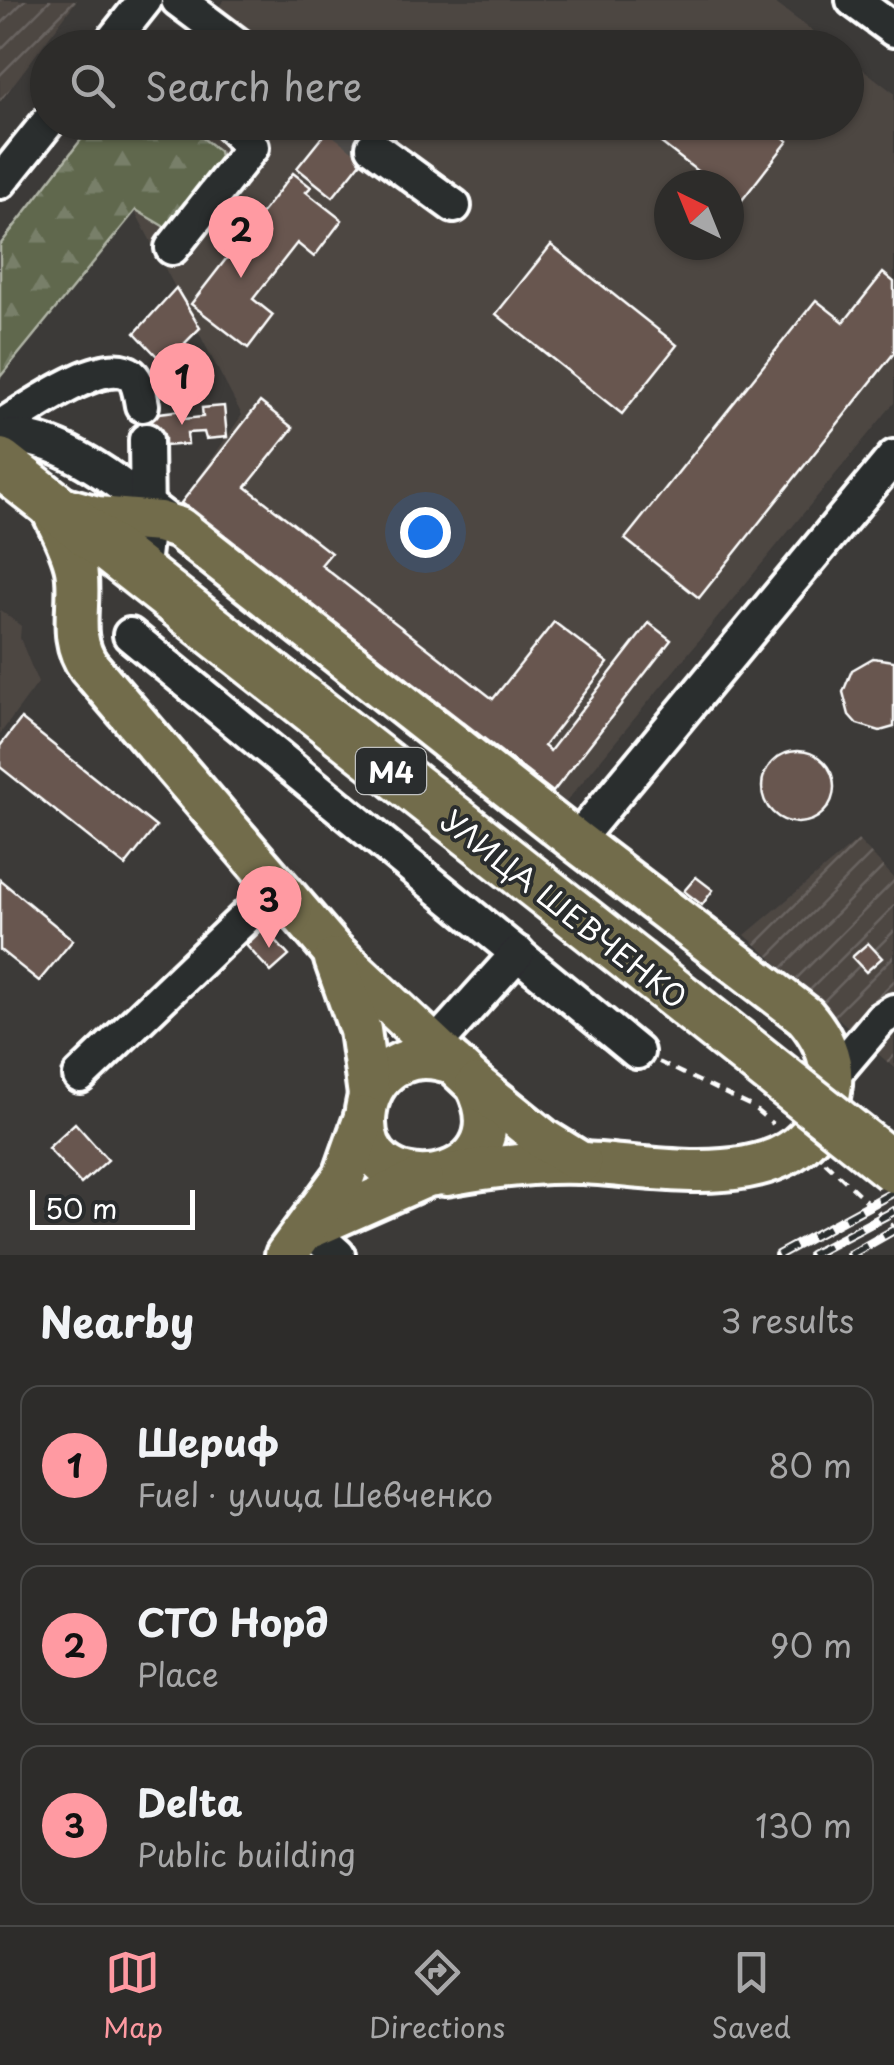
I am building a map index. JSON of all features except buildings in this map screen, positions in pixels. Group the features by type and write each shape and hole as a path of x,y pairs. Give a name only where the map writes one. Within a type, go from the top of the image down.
{"highway":[{"name":"УЛИЦА ШЕВЧЕНКО","path":"0,463 894,1168"}],"main road":[{"path":"50,504 97,518 155,512 805,1016 825,1045 832,1078 827,1105 799,1145 765,1161 693,1174 581,1163 492,1167 434,1176 396,1171 381,1160 367,1136 360,1030 332,950"},
{"path":"50,504 76,565 76,636 89,668 332,950 454,1065 544,1140 581,1163"},
{"path":"76,636 82,616 94,599 126,580 144,577"},
{"path":"434,1058 454,1065 485,1107 480,1143 466,1162 311,1246 344,1176 367,1106 387,1071 405,1061 434,1058"}],"street":[{"path":"129,30 145,0"},
{"path":"178,0 218,30"},
{"path":"853,0 894,30"},
{"path":"0,182 34,140"},
{"path":"172,248 252,147 245,140"},
{"path":"373,147 454,206"},
{"path":"0,427 75,382 110,368 130,374 147,404"},
{"path":"0,436 19,436 72,452 155,512"},
{"path":"144,577 155,512 151,440"},
{"path":"576,841 894,457"},
{"path":"130,635 637,1052"},
{"path":"80,1076 277,887"},
{"path":"454,1065 518,952"},
{"path":"832,1078 880,1019 894,1011"}],"shaded area":[{"path":"0,0 77,0 54,30 30,30 30,62 0,102"},
{"path":"224,0 771,0 811,30 202,30"},
{"path":"864,70 894,93 894,403 566,802 181,503 242,415 107,158 120,140 864,140"},
{"path":"0,610 21,626 20,638 38,683 0,734"},
{"path":"858,840 894,878 894,1068 745,935"}],"green space":[{"path":"81,140 205,140 219,151 228,198 190,242 136,210 0,377 0,245"}],"tunnel":[{"path":"364,140 373,147"}],"railway":[{"path":"778,1255 894,1192"},
{"path":"811,1255 894,1211"},
{"path":"850,1255 894,1230"}],"place":[{"name":"СТО Норд","path":"241,278"},
{"name":"Шериф","path":"182,425"},
{"name":"Delta","path":"269,948"}]}
